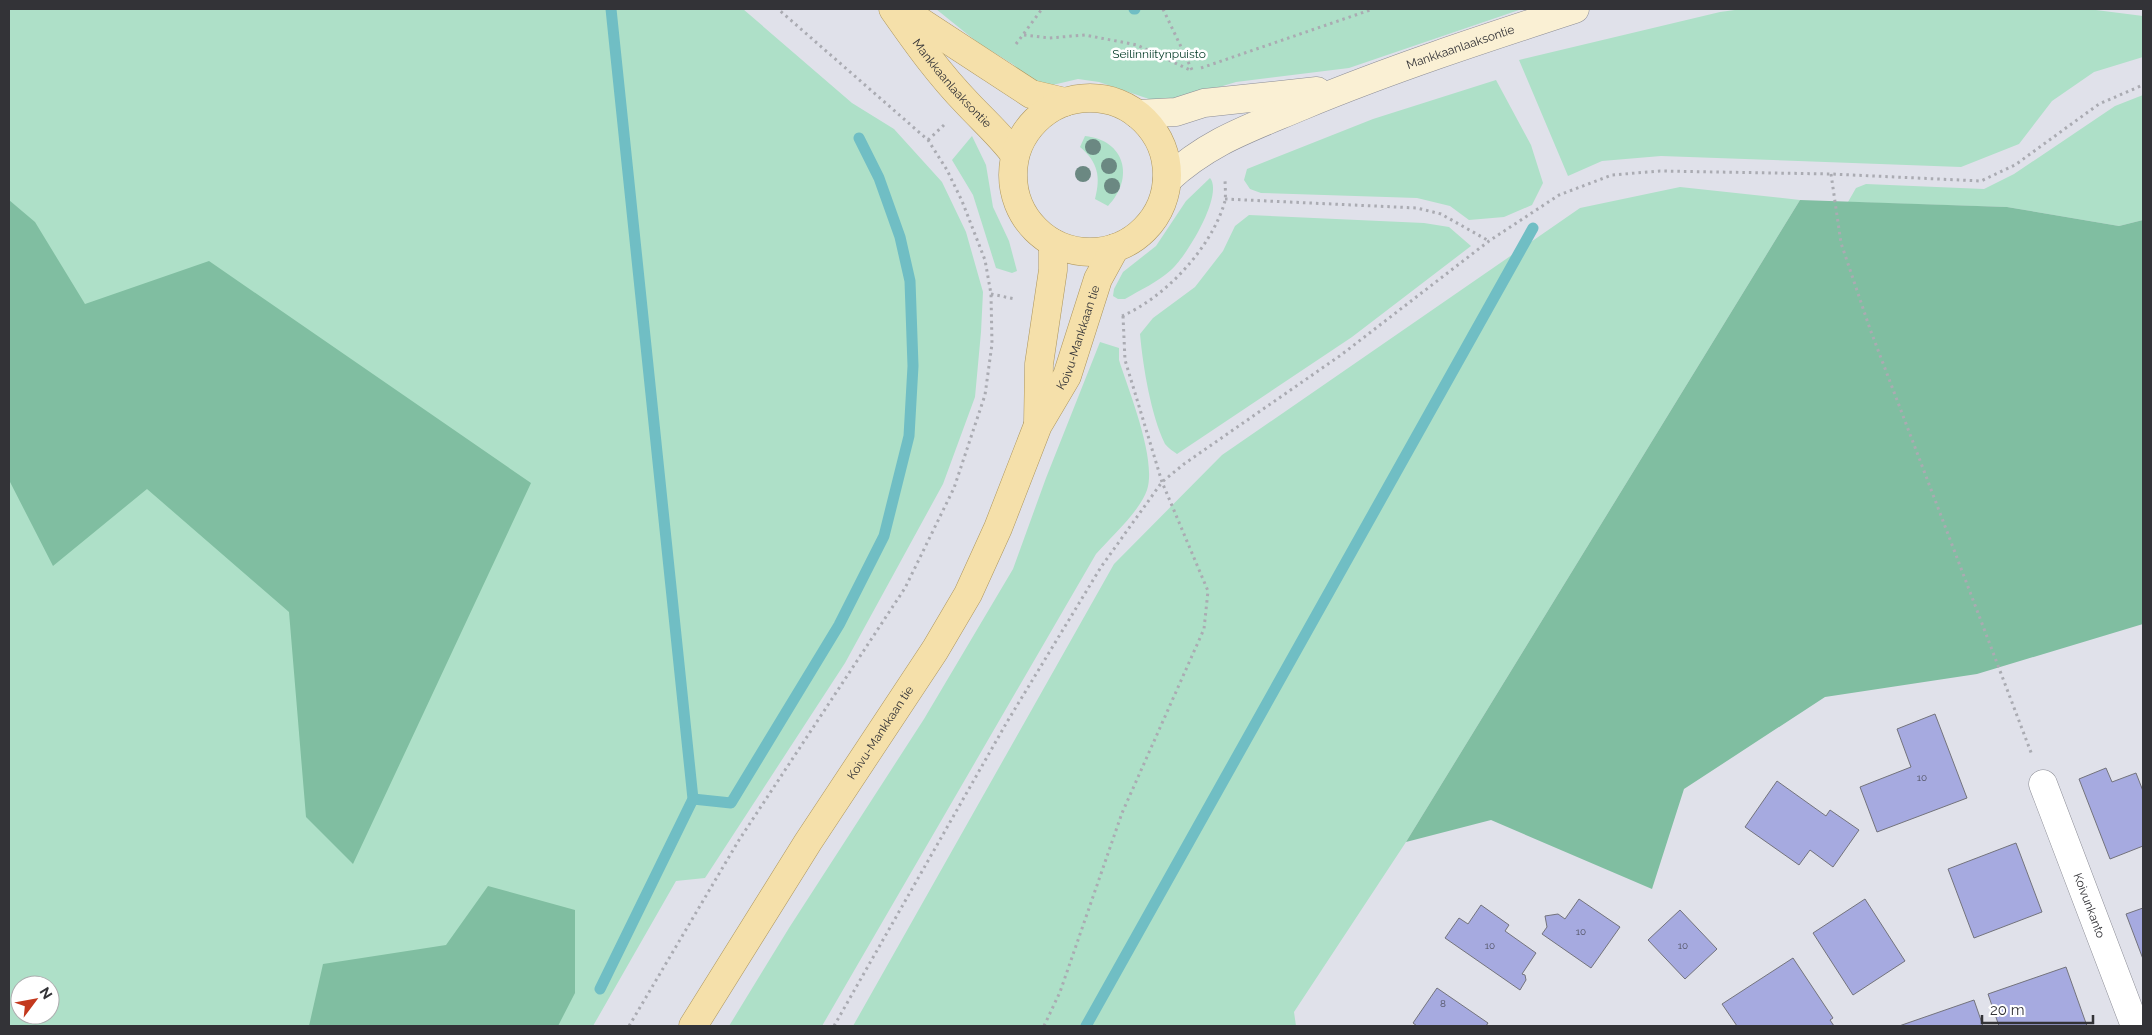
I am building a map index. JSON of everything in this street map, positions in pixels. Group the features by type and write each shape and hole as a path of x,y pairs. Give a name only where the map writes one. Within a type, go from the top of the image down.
{"main road":[{"name":"Mankkaanlaaksontie","path":"893,9 925,55 967,103 998,132 1015,155"},
{"name":"Mankkaanlaaksontie","path":"901,9 1031,94 1065,102"},
{"name":"Mankkaanlaaksontie","path":"1167,180 1186,163 1219,141 1346,88 1574,9"},
{"name":"Mankkaanlaaksontie","path":"1137,114 1176,112 1204,103 1346,88"},
{"path":"1087,98 1110,100 1137,114 1157,136 1163,150 1167,165 1167,180 1159,209 1141,233 1115,248 1090,252 1077,251 1053,243 1030,223 1020,208 1014,190 1015,155 1028,128 1045,112 1065,102 1087,98"},
{"name":"Koivu-Mankkaan tie","path":"1038,425 1039,364 1046,306 1053,270 1053,243"},
{"name":"Koivu-Mankkaan tie","path":"693,1026 808,842 935,650 968,594 998,528 1038,425 1067,376 1085,313 1098,279 1115,248"}],"street":[{"name":"Koivunkanto","path":"2043,784 2135,1026"}],"path":[{"path":"629,1026 739,840 905,588 931,539 954,488 986,395 992,344 991,294 985,260 962,201 947,170 928,140 778,9"},
{"path":"1042,9 1024,35 1049,38 1085,35 1137,44 1192,71 1373,9"},
{"path":"1163,9 1192,71 1204,103"},
{"path":"834,1026 1007,722 1101,567 1162,482 1184,464 1341,355 1489,241 1559,195 1612,175 1660,171 1831,174 1981,181 2015,165 2099,104 2143,85"},
{"path":"1085,313 1123,316 1165,287 1208,241 1225,199 1225,167 1219,141"},
{"path":"1831,174 1841,243 1870,329 2043,784"},
{"path":"1225,199 1417,208 1441,214 1489,241"},
{"path":"991,294 1046,306"},
{"path":"1044,1026 1060,992 1122,813 1204,629 1208,591 1162,482 1125,360 1123,316"}],"green space":[{"path":"9,9 743,9 852,103 894,129 942,182 966,232 983,292 975,397 943,484 845,663 705,878 676,881 593,1026 9,1026"},
{"name":"Seilinniitynpuisto","path":"936,9 1522,9 1349,68 1236,82 1173,101 1149,99 1099,82 1078,79 1044,87 1018,72 1014,65 977,42"},
{"path":"1742,9 2088,9 2143,16 2143,57 2094,72 2052,101 2019,144 1961,167 1661,156 1602,161 1568,176 1519,60 1720,12"},
{"path":"1496,80 1531,145 1543,183 1532,205 1504,217 1469,220 1450,206 1417,198 1261,193 1250,189 1244,180 1247,169 1373,119"},
{"path":"2143,95 2143,220 2119,226 2007,207 1848,202 1856,188 1866,184 1984,189 2014,174 2115,106"},
{"path":"972,136 986,165 993,207 1009,241 1017,271 1012,273 996,268 973,195 952,160"},
{"path":"1085,136 1099,139 1109,145 1122,162 1121,184 1108,206 1095,199 1098,184 1096,170 1091,158 1080,147"},
{"path":"1210,178 1213,186 1208,211 1194,240 1178,263 1149,286 1125,299 1118,299 1113,296 1114,289 1123,272 1156,246 1186,201"},
{"path":"1680,187 1800,200 1406,842 1294,1012 1296,1026 853,1026 1114,564 1222,455 1580,208"},
{"path":"9,200 35,222 85,304 209,261 531,483 353,864 306,817 289,612 147,489 53,566 9,480"},
{"path":"1800,200 2007,207 2119,226 2143,220 2143,624 1977,674 1825,697 1684,789 1652,889 1491,820 1406,842"},
{"path":"1249,215 1424,223 1449,227 1471,246 1352,337 1177,454 1165,444 1160,432 1146,376 1140,334 1153,318 1195,287 1223,251 1235,226"},
{"path":"1100,342 1119,348 1119,360 1135,407 1148,461 1149,477 1147,490 1143,498 1132,515 1096,554 822,1026 729,1026 789,928 924,719 1013,569 1046,478"},
{"path":"488,886 575,910 575,993 558,1026 309,1026 323,964 446,945"}],"building":[{"path":"1935,714 1967,798 1877,832 1860,787 1911,767 1897,729"},
{"path":"2106,768 2112,782 2136,773 2143,791 2143,846 2110,859 2079,779"},
{"path":"1777,781 1826,816 1830,810 1859,830 1833,867 1810,850 1799,865 1745,827"},
{"path":"2016,843 2042,912 1974,938 1948,869"},
{"path":"1579,899 1620,927 1591,968 1542,934 1547,927 1545,916 1558,914 1565,919"},
{"path":"1865,899 1905,961 1853,995 1813,933"},
{"path":"1481,905 1509,925 1505,931 1536,953 1522,974 1525,975 1526,980 1520,990 1445,938 1459,918 1468,924"},
{"path":"2143,908 2143,959 2126,914"},
{"path":"1680,910 1717,949 1685,979 1648,940"},
{"path":"1793,958 1833,1018 1830,1020 1834,1026 1737,1026 1722,1004"},
{"path":"2066,967 2087,1026 1999,1026 1988,994"},
{"path":"1437,988 1488,1023 1486,1026 1417,1026 1413,1023"},
{"path":"1974,1000 1983,1026 1899,1026"}],"waterway":[{"path":"600,989 693,799 611,9"},
{"path":"693,799 731,803 839,625 884,536 909,436 913,366 910,281 900,237 879,178 859,138"},
{"path":"1086,1026 1533,228"}]}
